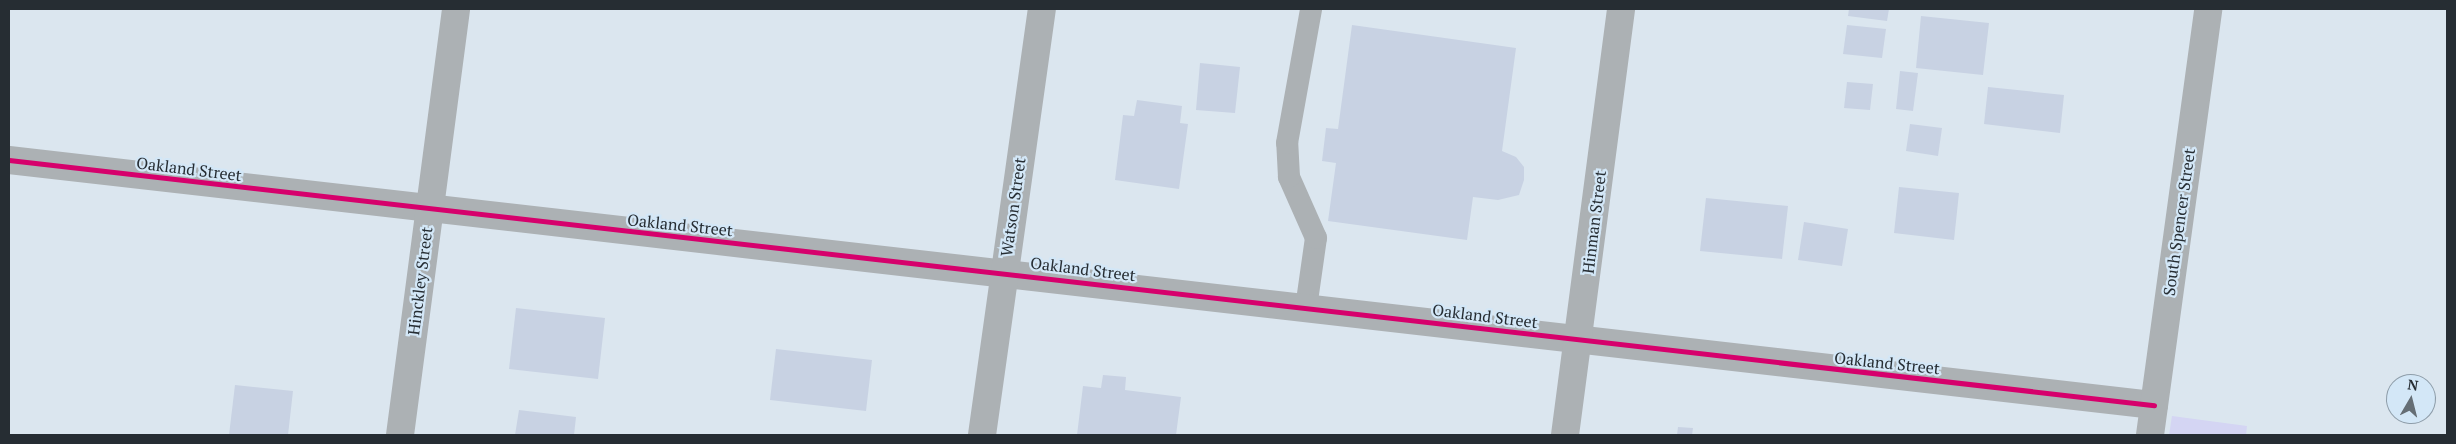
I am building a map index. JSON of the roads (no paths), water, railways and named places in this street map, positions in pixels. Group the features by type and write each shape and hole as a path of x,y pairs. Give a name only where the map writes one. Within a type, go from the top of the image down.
{"street":[{"name":"Hinckley Street","path":"400,435 456,9"},
{"name":"Watson Street","path":"982,435 1042,9"},
{"name":"Hinman Street","path":"1565,435 1622,9"},
{"name":"South Spencer Street","path":"2150,435 2208,9"},
{"name":"Oakland Street","path":"9,160 429,210 1004,273 2154,406"}],"lane":[{"path":"1306,308 1316,238 1289,177 1287,143 1310,9"}]}
